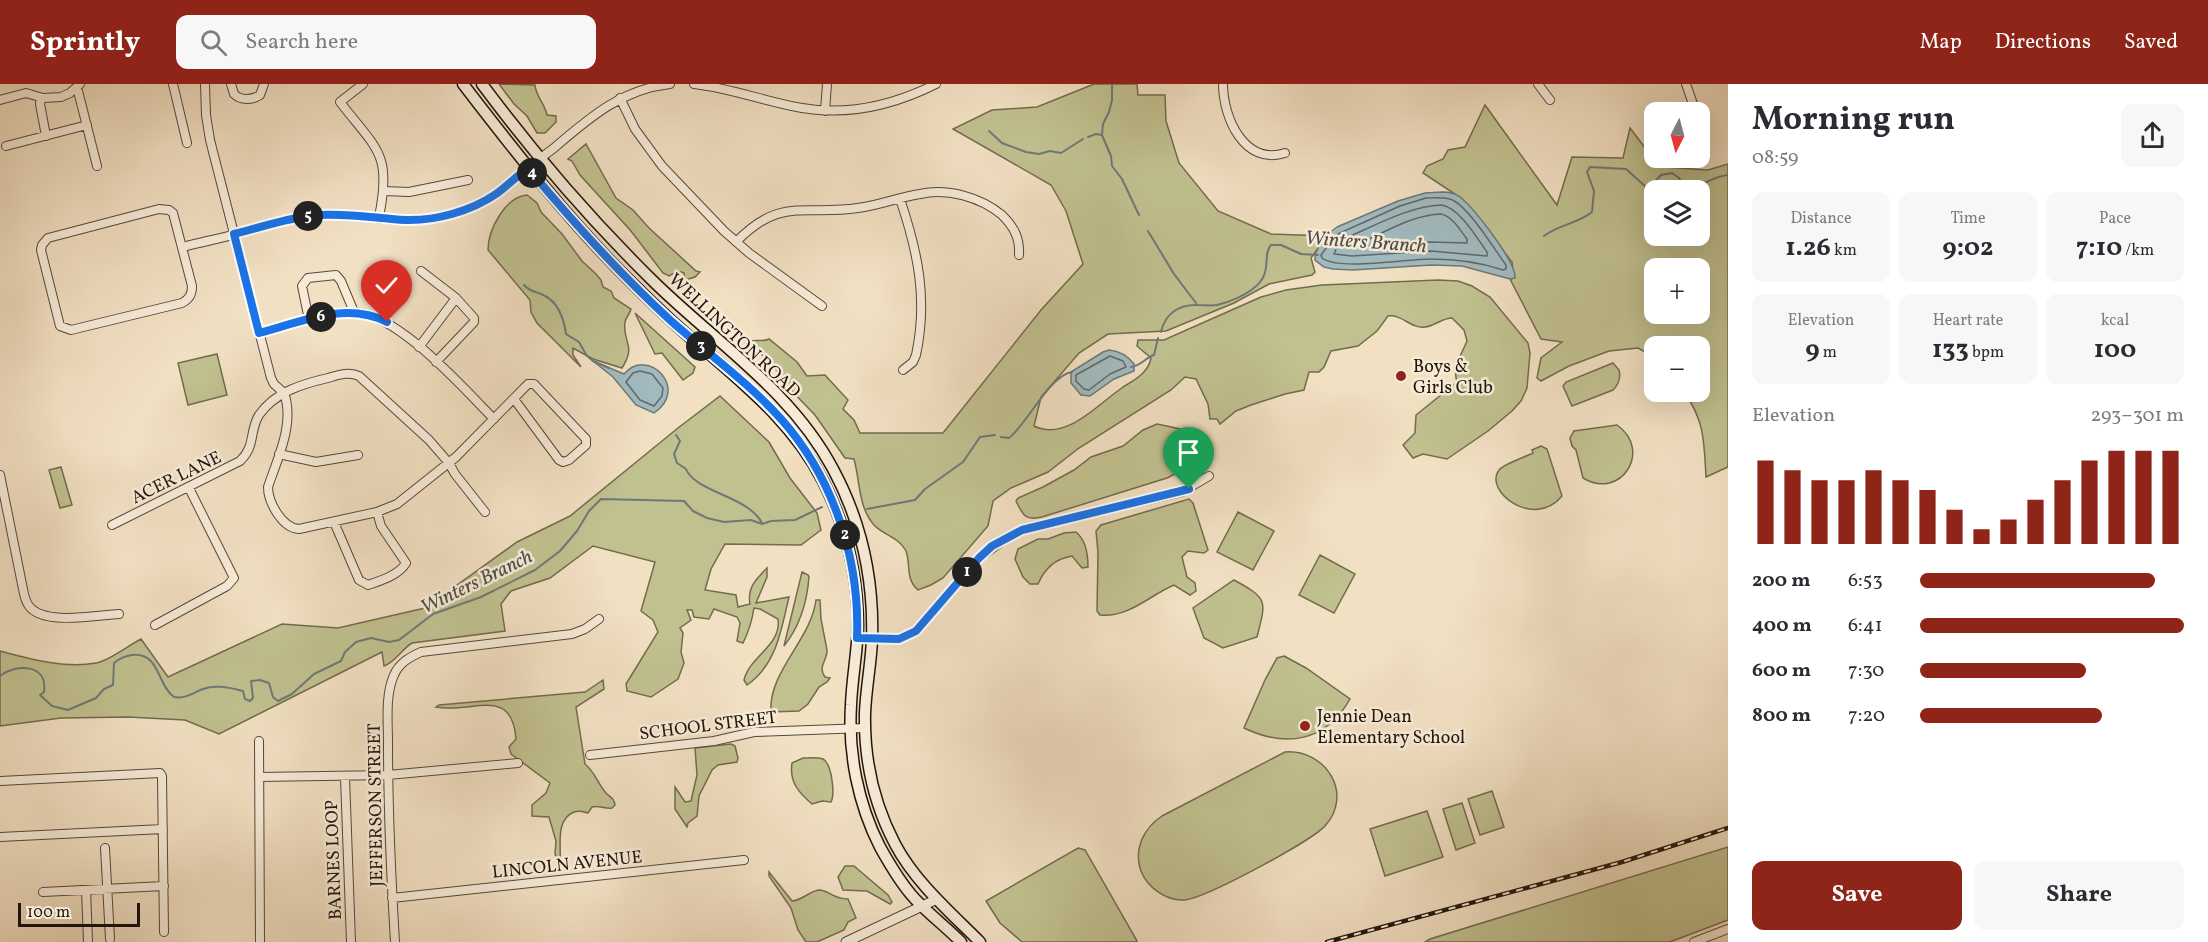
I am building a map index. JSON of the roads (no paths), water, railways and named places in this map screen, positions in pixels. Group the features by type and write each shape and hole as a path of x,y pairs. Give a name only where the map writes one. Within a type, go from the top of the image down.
{"main road":[{"name":"WELLINGTON ROAD","path":"463,84 533,163 582,207 651,280 693,320 772,388 811,433 841,485 858,528 867,568 872,639 866,728 873,786 881,812 897,847 921,882 980,942"},
{"name":"WELLINGTON ROAD","path":"482,84 533,163 583,232 631,283 781,419 823,481 846,538 853,573 857,638 851,729 856,775 863,805 873,832 890,865 921,905 961,942"}],"street":[{"path":"173,84 187,143"},
{"path":"205,84 210,140 259,333 271,378 284,393 288,402 288,422 268,487 272,503 288,526 299,529 334,522 377,512 397,504 449,463 528,384 534,384 587,441 586,445 566,462 559,460 514,399"},
{"path":"231,84 234,94 242,99 260,95 264,84"},
{"path":"363,84 340,102 379,153 384,168 384,191 379,217"},
{"path":"183,247 285,220 310,216 340,214 422,219 452,214 481,203 496,194 586,121 620,98 636,91 670,84"},
{"path":"694,84 707,85 801,108 825,111 845,111 880,105 915,94 936,84"},
{"path":"825,111 827,84"},
{"path":"1223,84 1226,113 1232,126 1247,145 1269,156 1285,153"},
{"path":"1538,84 1550,100"},
{"path":"1686,84 1692,102"},
{"path":"0,100 23,93 50,99 61,97 78,86 97,166"},
{"path":"41,98 46,136"},
{"path":"620,98 635,129 662,166 736,242 822,306"},
{"path":"6,146 87,125"},
{"path":"384,191 409,192 468,180"},
{"path":"736,242 755,224 772,214 799,210 856,209 920,194 946,193 986,204 1011,225 1018,237 1019,255"},
{"path":"900,200 915,249 921,291 917,351 913,362 903,370"},
{"path":"163,209 173,213 183,247 192,286 187,300 71,330 60,326 41,250 48,238 163,209"},
{"path":"421,271 456,298 473,316 474,322 436,362"},
{"path":"309,320 302,286 308,278 336,275 341,281 354,312"},
{"path":"419,347 456,298"},
{"path":"259,333 334,314 354,312 368,314 387,322 419,347 494,419"},
{"name":"ACER LANE","path":"112,525 240,461 249,450 260,414 267,405 284,393 305,384 349,373 354,373 401,413 449,463"},
{"path":"279,454 316,462 358,455"},
{"path":"449,463 485,512"},
{"path":"0,474 23,589 29,606 40,615 49,618 119,614"},
{"path":"857,638 899,639 916,631 979,558 1022,530 1182,492 1209,476"},
{"path":"155,626 227,586 234,578 189,488"},
{"path":"334,522 359,580 368,585 389,577 406,563 381,526 377,512"},
{"name":"JEFFERSON STREET","path":"395,942 388,775 388,700 391,683 397,670 410,656 421,652 572,634 585,629 598,619"},
{"name":"SCHOOL STREET","path":"590,755 721,740 754,732 866,728"},
{"path":"259,741 260,942"},
{"path":"388,775 518,763"},
{"path":"0,781 159,772 162,776 164,933"},
{"name":"BARNES LOOP","path":"259,777 388,775"},
{"name":"BARNES LOOP","path":"345,777 351,942"},
{"path":"0,837 163,829"},
{"path":"105,848 110,939"},
{"name":"LINCOLN AVENUE","path":"392,898 744,860"},
{"path":"43,892 164,886"},
{"path":"82,942 88,942 86,890"},
{"path":"846,942 937,899"},
{"path":"1694,942 1728,929"}],"water":[{"path":"1442,192 1458,196 1475,212 1502,249 1514,271 1515,278 1510,279 1462,266 1333,269 1324,267 1315,260 1322,242 1337,227 1398,201 1425,193"},
{"path":"1109,350 1120,352 1129,358 1134,364 1134,371 1114,379 1090,396 1081,395 1071,383 1071,372"},
{"path":"593,361 624,374 634,367 644,365 654,368 662,374 667,383 668,393 664,403 654,413 636,405 613,377"}],"waterway":[{"path":"1112,84 1112,100 1103,124 1102,135 1111,156 1112,166 1122,179 1139,215"},
{"path":"989,131 1002,143 1039,154 1050,151 1061,153 1083,139"},
{"path":"1088,137 1096,134 1102,135"},
{"name":"Winters Branch","path":"1544,236 1592,212 1594,191 1587,172 1590,167 1626,169 1646,187 1651,186 1661,175 1672,173 1679,178 1685,189 1728,175"},
{"path":"1148,231 1174,274 1196,303"},
{"name":"Winters Branch","path":"1161,332 1166,320 1179,308 1191,305 1217,305 1238,298 1251,290 1264,276 1267,253 1271,245 1281,245 1301,254 1318,255"},
{"path":"524,285 550,299 557,307 566,334 579,342 587,356 593,361 609,368"},
{"name":"Winters Branch","path":"1131,367 1154,355 1158,338"},
{"name":"Winters Branch","path":"1001,437 1009,438 1055,382 1072,372"},
{"path":"676,435 680,441 674,454 677,463 700,483 745,506 762,523"},
{"name":"Winters Branch","path":"867,509 915,500 925,489 963,462 980,437 995,435"},
{"name":"Winters Branch","path":"0,676 22,668 36,671 44,683 44,692 40,695 52,706 68,710 96,698 104,689 113,685 116,661 127,656 141,655 153,664 168,692 174,697 218,687 243,691 245,699 250,701 253,698 251,681 260,680 269,683 273,697 278,701 292,694 314,674 341,661 345,652 356,642 371,638 389,642 399,640 433,614 481,597 535,570 560,551 577,531 589,511 601,499 684,501 693,511 707,518 724,522 751,520 762,524 771,521 795,520 822,507"}],"railway":[{"path":"1327,942 1622,862 1728,828"}],"place":[{"name":"Boys & Girls Club","path":"1401,376"},
{"name":"Jennie Dean Elementary School","path":"1305,726"}]}
